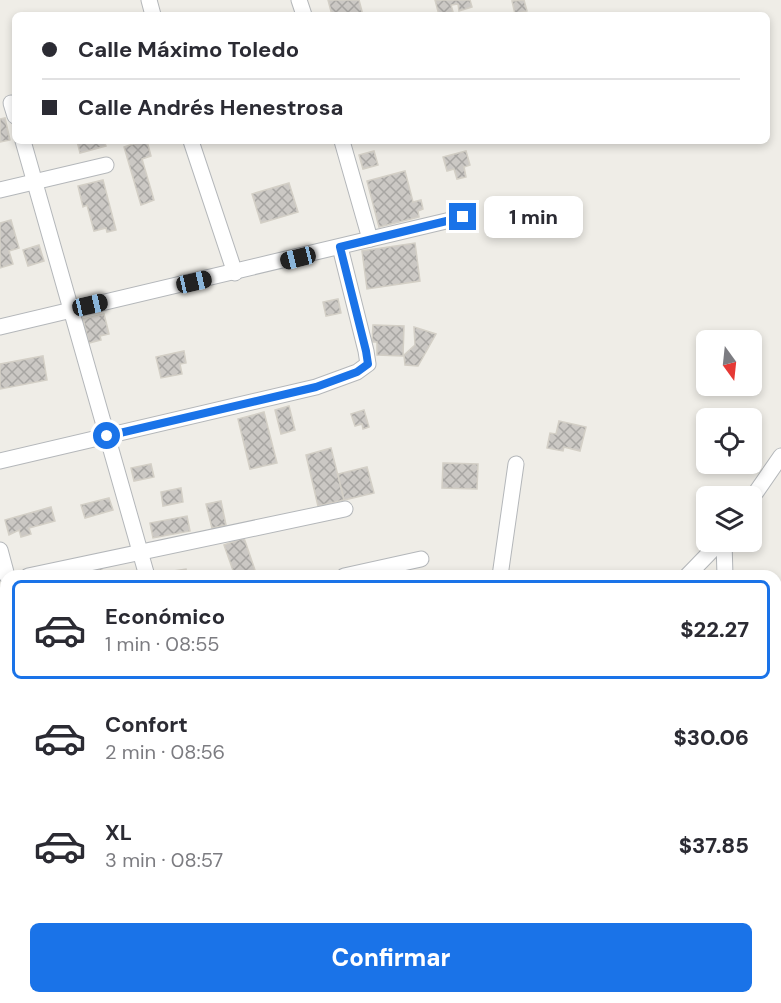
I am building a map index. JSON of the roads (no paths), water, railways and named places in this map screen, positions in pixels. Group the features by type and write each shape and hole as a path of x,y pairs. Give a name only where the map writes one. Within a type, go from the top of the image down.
{"street":[{"path":"24,144 37,183 70,310 145,570"},
{"path":"192,144 235,273"},
{"path":"343,144 370,239"},
{"path":"0,190 106,165"},
{"path":"0,327 463,217"},
{"path":"0,461 316,387 357,372 368,364 340,247"},
{"path":"760,486 781,456"},
{"path":"501,570 516,464"},
{"path":"55,570 345,509"},
{"path":"0,550 5,570"},
{"path":"693,570 712,552"},
{"path":"723,552 724,570"},
{"path":"371,570 421,559"}]}
